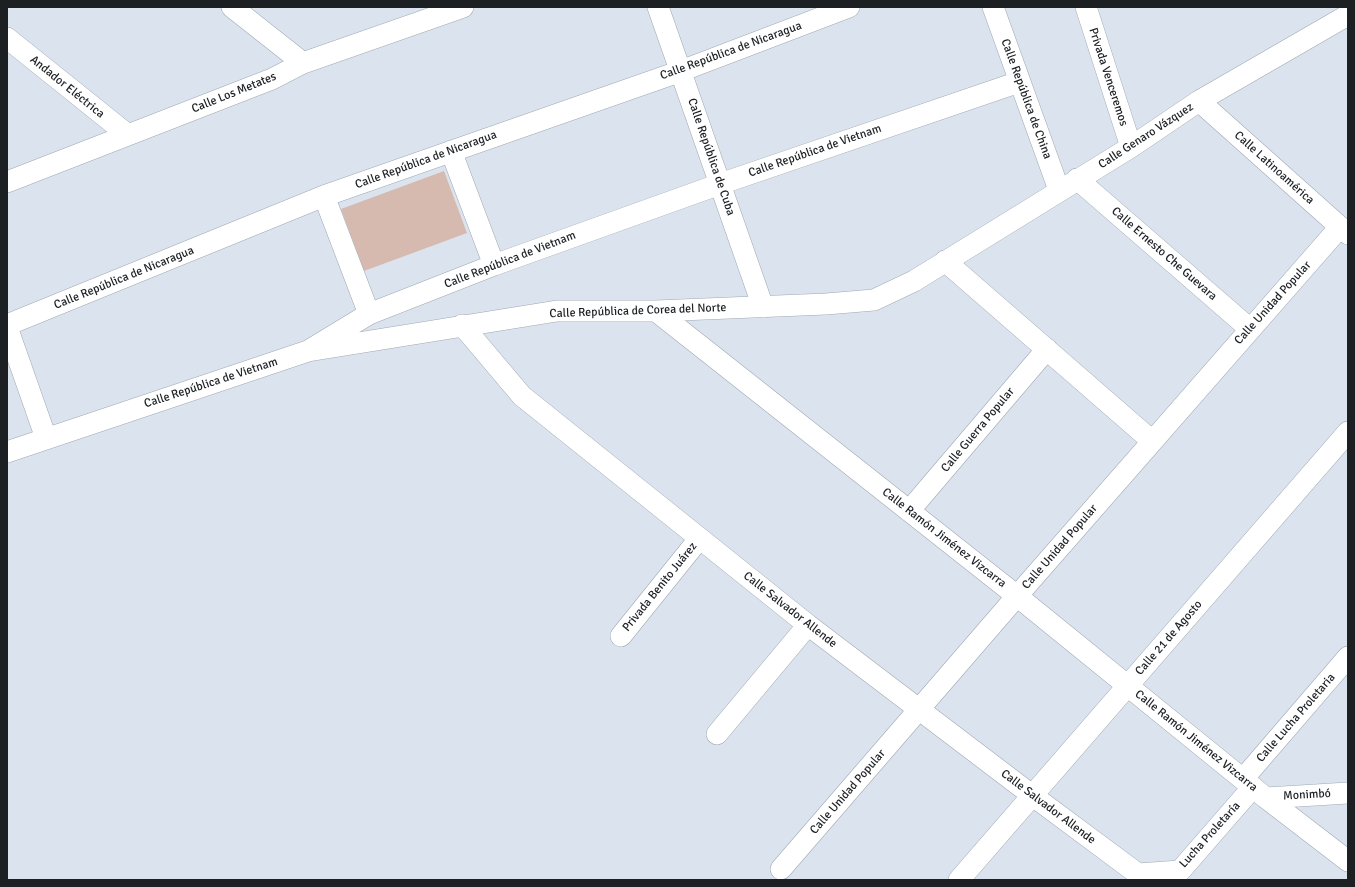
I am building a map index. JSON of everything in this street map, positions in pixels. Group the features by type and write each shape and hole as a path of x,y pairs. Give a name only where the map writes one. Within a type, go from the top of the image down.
{"street":[{"path":"232,7 303,63"},
{"name":"Calle Los Metates","path":"7,182 272,79 303,63 463,7"},
{"name":"Calle República de Cuba","path":"658,7 763,307"},
{"name":"Calle República de Nicaragua","path":"7,326 324,196 680,71 849,7"},
{"name":"Calle República de China","path":"994,7 1059,190"},
{"name":"Privada Venceremos","path":"1086,7 1131,147"},
{"name":"Calle Genaro Vázquez","path":"874,300 914,281 1059,190 1131,147 1199,101 1348,14"},
{"name":"Andador Eléctrica","path":"7,38 128,135"},
{"name":"Calle República de Vietnam","path":"7,452 308,351 369,314 494,264 720,184 1020,82"},
{"name":"Calle Latinoamérica","path":"1199,101 1344,230"},
{"path":"450,151 494,264"},
{"name":"Calle Ernesto Che Guevara","path":"1077,179 1250,329"},
{"path":"324,196 369,314"},
{"name":"Calle Unidad Popular","path":"781,869 1250,329 1344,230"},
{"path":"945,261 1152,441"},
{"name":"Calle República de Corea del Norte","path":"308,351 462,325 557,311 656,311 763,307 874,300"},
{"name":"Calle Ramón Jiménez Vizcarra","path":"656,311 1017,596 1254,788 1348,861"},
{"name":"Calle Salvador Allende","path":"462,325 522,396 808,625 1138,874"},
{"path":"7,326 46,438"},
{"name":"Calle Guerra Popular","path":"909,511 1047,349"},
{"name":"Calle 21 de Agosto","path":"959,880 1348,432"},
{"name":"Privada Benito Juárez","path":"621,636 699,539"},
{"path":"717,734 808,625"},
{"name":"Calle Lucha Proletaria","path":"1254,788 1348,657"},
{"name":"Monimbó","path":"1254,788 1348,793"},
{"name":"Lucha Proletaría","path":"1138,874 1185,875 1254,788"}],"shaded area":[{"path":"444,171 467,233 364,271 341,209"}]}
